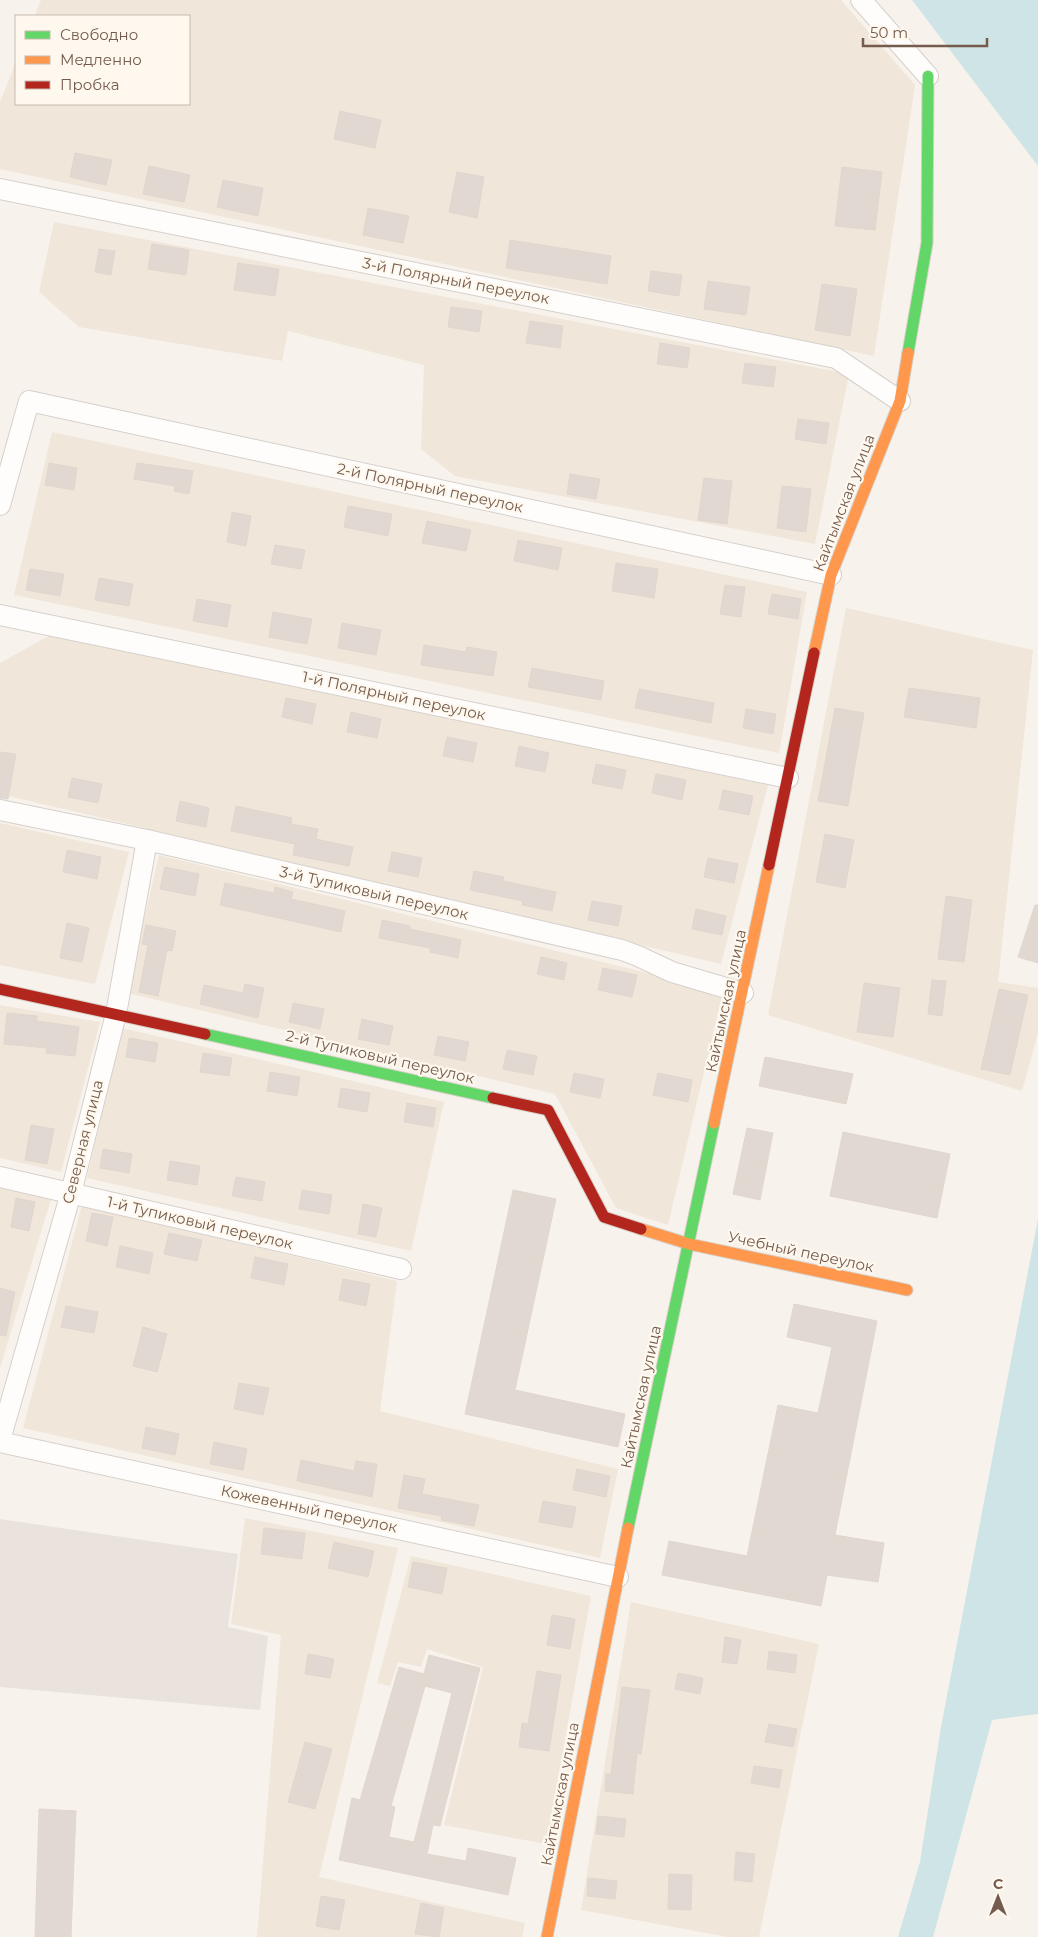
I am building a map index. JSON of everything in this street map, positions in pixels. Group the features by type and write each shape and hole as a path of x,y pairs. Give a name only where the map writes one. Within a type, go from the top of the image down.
{"street":[{"path":"861,0 928,76"},
{"name":"Кайтымская улица","path":"547,1937 618,1577 831,575 900,402 927,244 928,76"},
{"name":"3-й Полярный переулок","path":"0,189 836,358 900,402"},
{"name":"2-й Полярный переулок","path":"0,505 30,402 831,575"},
{"name":"1-й Полярный переулок","path":"0,615 788,778"},
{"name":"3-й Тупиковый переулок","path":"0,810 147,840 622,950 672,972 743,993"},
{"name":"Северная улица","path":"0,1441 71,1193 116,1014 147,840"},
{"name":"2-й Тупиковый переулок","path":"0,989 548,1110 604,1217 689,1244"},
{"name":"1-й Тупиковый переулок","path":"0,1177 400,1269"},
{"name":"Учебный переулок","path":"689,1244 907,1290"},
{"name":"Кожевенный переулок","path":"0,1441 618,1577"}],"shaded area":[{"path":"41,0 841,0 915,85 874,356 0,169 0,102 15,64 15,105 190,105 190,15 35,15"},
{"path":"912,0 1038,0 1038,166"},
{"path":"54,222 849,374 815,544 455,476 421,449 424,365 288,331 282,361 79,327 39,292"},
{"path":"52,432 807,592 779,753 14,595"},
{"path":"846,608 1033,650 998,982 1038,988 1038,1033 1022,1091 768,1015"},
{"path":"52,634 768,785 721,964 0,794 0,663"},
{"path":"0,823 129,852 95,984 0,965"},
{"path":"159,855 723,991 668,1225 616,1208 555,1094 127,993"},
{"path":"0,1005 100,1022 61,1172 0,1158"},
{"path":"122,1028 444,1102 411,1251 87,1178"},
{"path":"0,1188 51,1199 0,1368"},
{"path":"82,1205 397,1281 380,1411 618,1469 600,1558 23,1428"},
{"path":"1038,1219 1038,1714 992,1720 933,1937 898,1937 920,1862 941,1727"},
{"path":"245,1518 398,1548 319,1877 525,1923 522,1937 257,1937 281,1635 231,1624"},
{"path":"0,1519 238,1554 228,1627 268,1636 260,1710 0,1687"},
{"path":"411,1556 591,1596 546,1844 444,1825 483,1667 427,1649 421,1667 398,1662 390,1686 377,1683"},
{"path":"631,1602 819,1644 759,1937 728,1937 581,1910"}],"building":[{"path":"340,111 381,120 375,148 334,139"},
{"path":"75,153 112,160 106,185 70,177"},
{"path":"149,166 190,175 184,202 143,194"},
{"path":"842,167 882,172 875,230 835,226"},
{"path":"457,172 484,177 477,218 449,212"},
{"path":"223,180 263,188 258,216 217,207"},
{"path":"368,208 409,216 403,243 363,235"},
{"path":"510,240 611,256 607,284 506,268"},
{"path":"152,244 189,250 186,275 148,269"},
{"path":"99,249 115,251 111,275 95,272"},
{"path":"238,263 279,269 275,296 234,290"},
{"path":"651,271 682,275 679,296 648,291"},
{"path":"708,281 750,287 746,315 704,309"},
{"path":"822,284 857,289 850,336 815,330"},
{"path":"451,307 482,311 479,332 448,327"},
{"path":"530,321 563,326 560,348 526,343"},
{"path":"660,343 690,348 687,368 657,364"},
{"path":"745,363 776,367 773,387 742,383"},
{"path":"798,419 829,423 826,444 795,439"},
{"path":"49,463 77,468 74,490 45,485"},
{"path":"137,463 193,471 189,494 174,491 175,486 134,479"},
{"path":"570,474 600,479 596,499 567,494"},
{"path":"704,478 732,481 727,524 698,520"},
{"path":"782,486 811,489 806,532 777,528"},
{"path":"348,506 392,514 388,536 344,527"},
{"path":"232,512 251,516 246,546 227,542"},
{"path":"427,521 471,530 466,551 422,543"},
{"path":"518,540 562,548 558,570 514,561"},
{"path":"275,545 305,550 301,569 271,564"},
{"path":"616,563 658,569 654,598 612,591"},
{"path":"30,569 64,574 60,596 26,590"},
{"path":"99,578 133,584 129,606 95,600"},
{"path":"725,585 745,587 741,617 720,614"},
{"path":"772,594 801,599 798,619 768,614"},
{"path":"197,599 231,605 227,627 193,621"},
{"path":"273,612 312,619 307,644 269,637"},
{"path":"342,623 381,630 376,655 338,648"},
{"path":"424,645 466,652 467,647 497,652 493,676 421,665"},
{"path":"532,668 604,681 601,700 528,687"},
{"path":"909,688 980,698 976,728 904,717"},
{"path":"639,689 714,703 711,723 635,708"},
{"path":"286,698 316,704 312,724 282,717"},
{"path":"835,708 864,713 848,806 818,801"},
{"path":"746,709 776,714 773,734 743,728"},
{"path":"351,712 381,719 377,738 347,732"},
{"path":"447,737 477,743 473,762 443,756"},
{"path":"519,746 549,753 545,772 515,766"},
{"path":"0,752 16,754 8,799 0,798"},
{"path":"596,764 626,770 622,789 592,783"},
{"path":"656,774 686,780 682,800 652,793"},
{"path":"72,778 102,784 98,803 68,797"},
{"path":"723,790 753,796 749,815 719,809"},
{"path":"180,801 209,808 206,827 176,821"},
{"path":"236,806 292,818 291,824 318,829 316,839 353,847 349,866 293,855 295,844 231,831"},
{"path":"825,834 854,840 845,888 816,882"},
{"path":"67,850 101,857 97,879 63,872"},
{"path":"392,852 422,858 418,877 388,871"},
{"path":"708,858 738,864 734,883 704,877"},
{"path":"165,867 199,874 195,896 160,889"},
{"path":"474,871 504,877 503,881 556,892 552,911 522,905 523,901 470,890"},
{"path":"225,883 274,893 275,887 293,892 291,899 345,911 341,932 220,905"},
{"path":"946,896 972,900 964,962 938,959"},
{"path":"592,901 622,906 618,926 588,920"},
{"path":"1035,905 1038,905 1038,963 1018,957"},
{"path":"696,909 726,916 722,935 692,929"},
{"path":"382,920 410,926 410,929 461,940 458,958 430,952 430,948 379,938"},
{"path":"67,923 89,928 82,962 60,958"},
{"path":"146,925 176,931 172,951 167,950 158,996 139,992 148,945 142,944"},
{"path":"541,957 567,963 564,980 537,974"},
{"path":"603,968 637,975 632,997 598,990"},
{"path":"932,980 946,981 942,1016 928,1014"},
{"path":"864,983 900,988 893,1037 857,1032"},
{"path":"245,984 264,988 258,1018 200,1004 204,985 243,993"},
{"path":"999,989 1028,995 1010,1075 981,1069"},
{"path":"293,1003 324,1009 320,1029 289,1022"},
{"path":"7,1013 37,1016 37,1021 79,1027 75,1056 46,1053 47,1048 4,1044"},
{"path":"362,1019 393,1026 389,1045 358,1039"},
{"path":"438,1036 469,1042 465,1061 434,1055"},
{"path":"129,1038 158,1043 155,1062 126,1057"},
{"path":"507,1050 537,1056 533,1075 503,1069"},
{"path":"203,1053 232,1058 229,1076 200,1072"},
{"path":"765,1057 853,1074 846,1104 759,1086"},
{"path":"270,1072 300,1077 297,1096 267,1091"},
{"path":"574,1073 604,1079 600,1098 570,1092"},
{"path":"658,1073 692,1080 688,1102 653,1095"},
{"path":"341,1088 370,1093 367,1112 338,1107"},
{"path":"407,1103 436,1108 433,1127 404,1122"},
{"path":"31,1125 54,1129 47,1164 25,1160"},
{"path":"747,1128 773,1133 760,1200 733,1194"},
{"path":"843,1132 950,1154 937,1218 830,1196"},
{"path":"103,1149 132,1154 129,1173 100,1168"},
{"path":"170,1161 200,1166 197,1185 167,1180"},
{"path":"236,1177 265,1182 262,1201 232,1196"},
{"path":"302,1190 332,1195 329,1214 299,1209"},
{"path":"513,1190 556,1199 515,1390 625,1414 618,1447 465,1414"},
{"path":"16,1198 35,1202 29,1231 11,1227"},
{"path":"363,1204 382,1208 376,1237 358,1234"},
{"path":"92,1213 113,1217 107,1246 86,1241"},
{"path":"169,1233 202,1240 197,1261 164,1254"},
{"path":"120,1246 153,1253 149,1274 116,1267"},
{"path":"255,1257 288,1264 284,1285 251,1278"},
{"path":"343,1279 370,1284 366,1306 339,1300"},
{"path":"0,1288 15,1292 6,1336 0,1335"},
{"path":"794,1304 877,1321 835,1535 884,1543 878,1582 827,1575 821,1606 662,1575 669,1541 747,1556 778,1405 818,1413 832,1347 787,1337"},
{"path":"66,1306 98,1312 94,1333 61,1327"},
{"path":"143,1327 167,1334 157,1372 133,1366"},
{"path":"239,1383 269,1388 263,1415 234,1409"},
{"path":"146,1427 179,1434 175,1455 142,1448"},
{"path":"214,1442 247,1449 243,1470 210,1464"},
{"path":"301,1460 354,1471 356,1461 377,1464 372,1497 297,1481"},
{"path":"577,1469 610,1476 606,1497 573,1490"},
{"path":"404,1475 425,1479 422,1494 479,1505 474,1526 441,1520 442,1516 398,1508"},
{"path":"543,1501 576,1507 572,1528 539,1522"},
{"path":"264,1528 305,1533 302,1559 261,1554"},
{"path":"334,1542 374,1551 368,1577 328,1568"},
{"path":"413,1562 447,1568 442,1594 408,1587"},
{"path":"552,1615 575,1619 570,1649 547,1645"},
{"path":"725,1637 741,1640 737,1664 722,1662"},
{"path":"769,1651 797,1655 795,1673 767,1669"},
{"path":"308,1654 334,1659 330,1678 305,1674"},
{"path":"429,1655 480,1668 440,1826 433,1825 427,1854 466,1861 468,1848 516,1858 508,1895 339,1860 352,1798 360,1800 399,1667 424,1674","holes":["425,1686 452,1693 414,1842 389,1837 395,1807 391,1806"]},
{"path":"537,1671 561,1675 549,1751 519,1747 522,1723 528,1724"},
{"path":"678,1673 703,1678 700,1694 675,1689"},
{"path":"622,1687 650,1690 641,1754 637,1753 633,1794 605,1791 606,1774 611,1774"},
{"path":"769,1724 797,1729 793,1747 765,1742"},
{"path":"305,1742 332,1749 315,1809 288,1802"},
{"path":"754,1766 782,1770 779,1788 751,1783"},
{"path":"39,1809 76,1811 71,1937 35,1937"},
{"path":"598,1816 626,1819 624,1837 596,1834"},
{"path":"736,1852 755,1854 752,1882 734,1880"},
{"path":"669,1874 692,1875 691,1910 668,1909"},
{"path":"588,1878 617,1881 615,1899 587,1896"},
{"path":"321,1896 345,1900 339,1930 316,1926"},
{"path":"421,1903 444,1908 439,1937 415,1934"}],"traffic: fast":[{"path":"908,353 927,243 928,76"},
{"path":"205,1034 493,1098"},
{"path":"628,1528 714,1123"}],"traffic: slow":[{"path":"814,653 831,575 900,401 908,353"},
{"path":"714,1123 769,865"},
{"path":"641,1229 689,1244 907,1290"},
{"path":"547,1937 628,1528"}],"traffic: jam":[{"path":"769,865 814,653"},
{"path":"0,989 205,1034"},
{"path":"493,1098 548,1110 604,1217 641,1229"}]}
